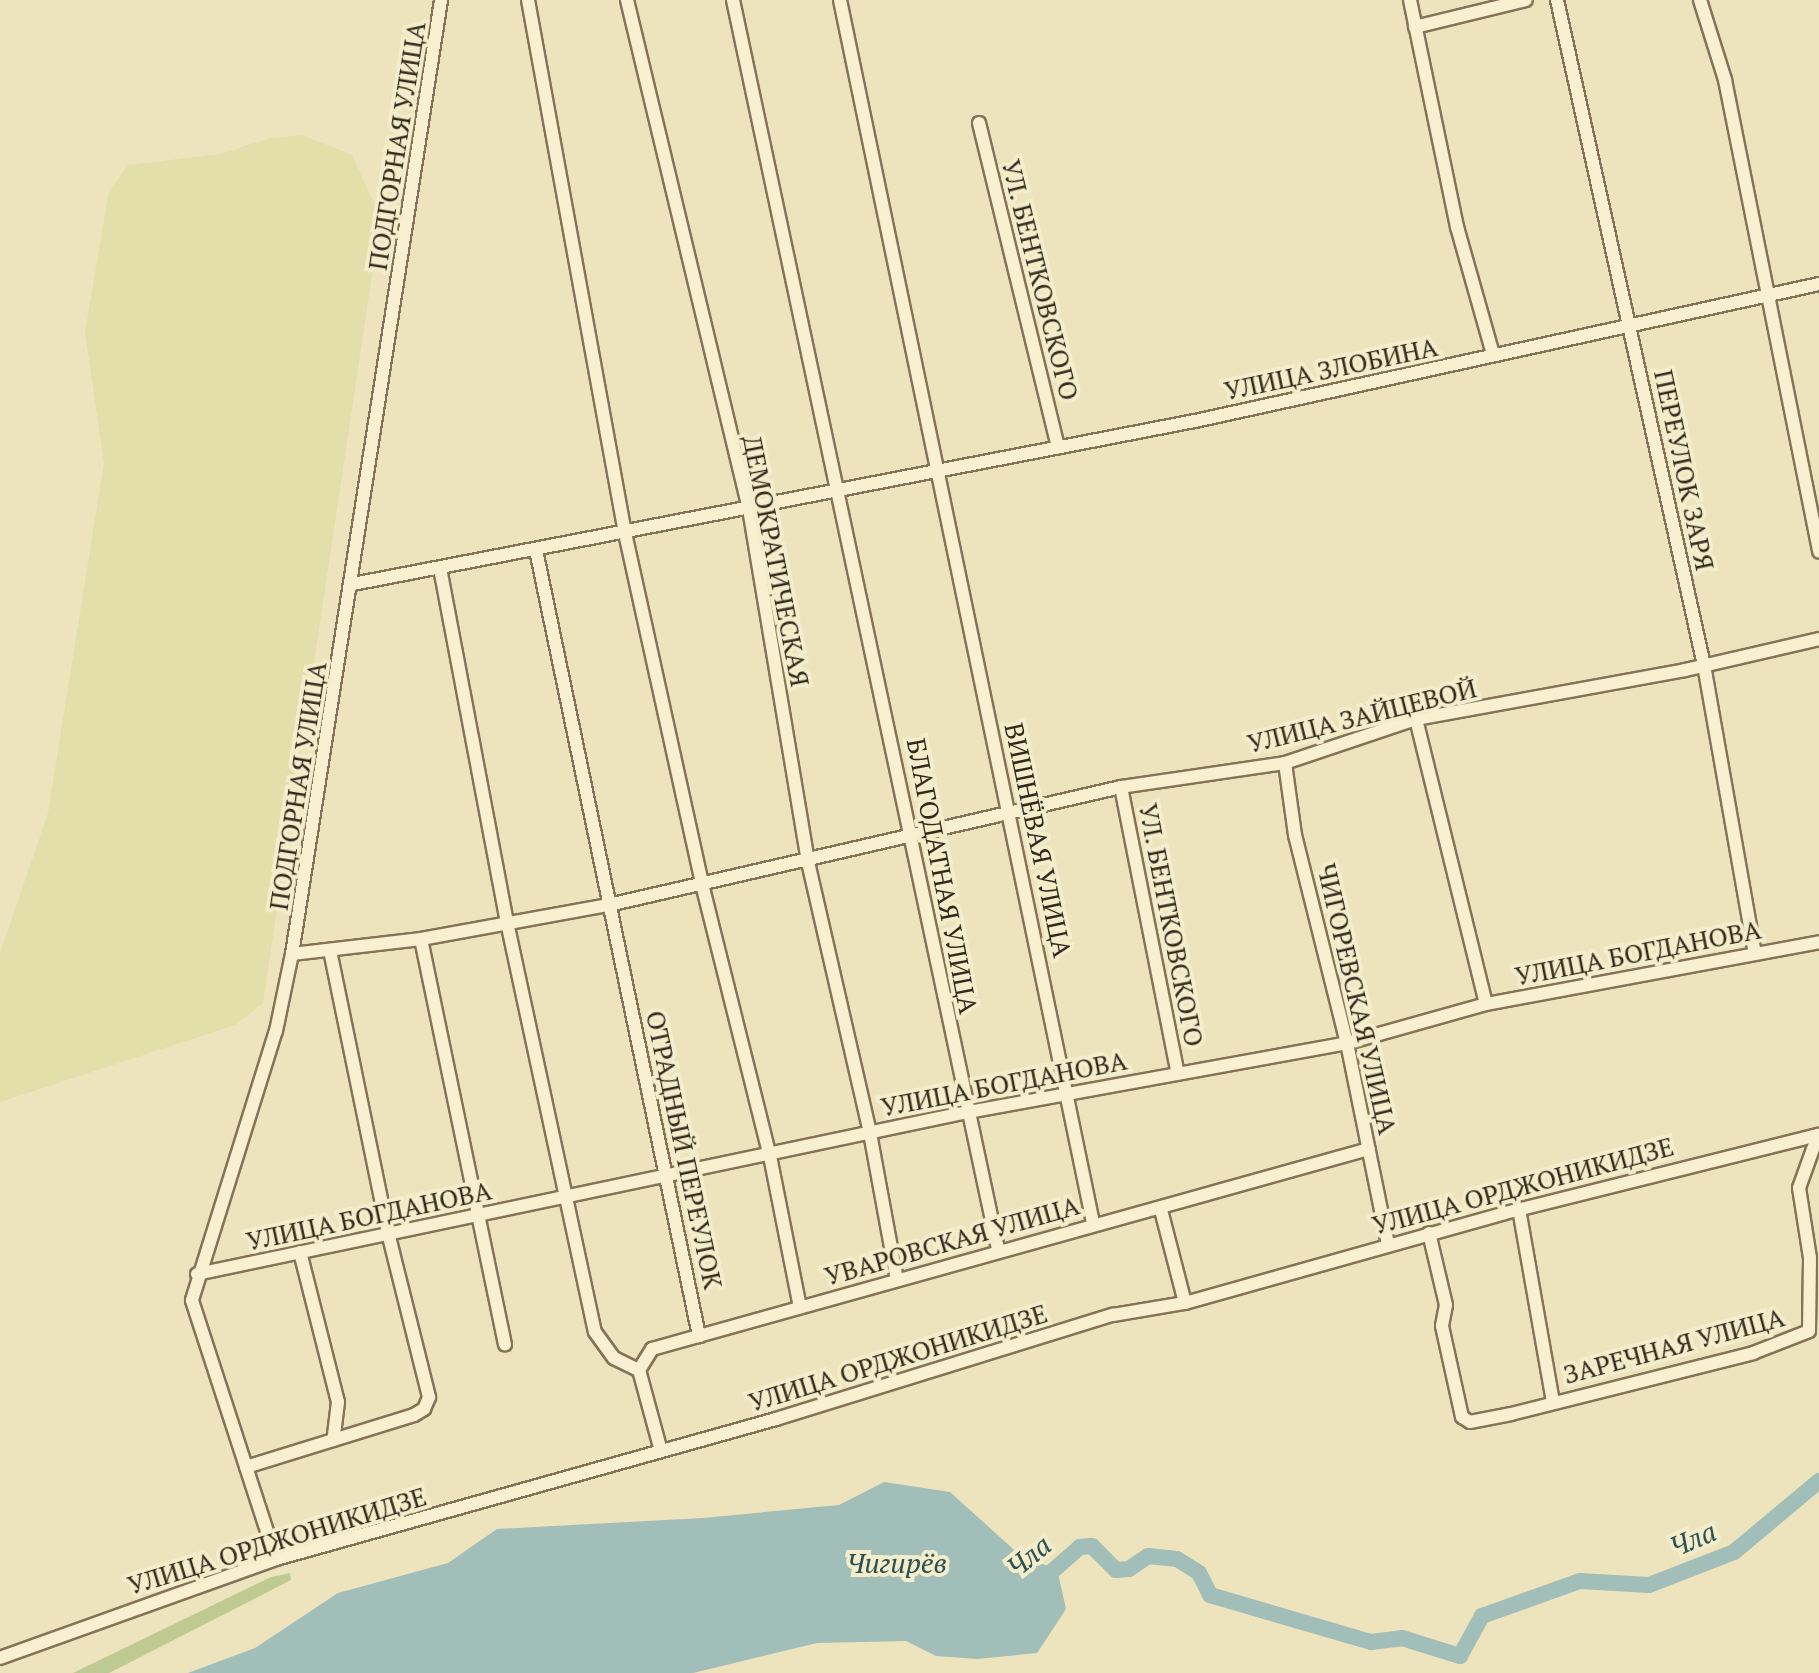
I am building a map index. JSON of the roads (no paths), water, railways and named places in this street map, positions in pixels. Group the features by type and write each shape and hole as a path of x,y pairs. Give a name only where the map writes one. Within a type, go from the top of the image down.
{"street":[{"name":"ПОДГОРНАЯ УЛИЦА","path":"276,1559 192,1300 197,1274 276,1031 292,954 353,584 441,0"},
{"path":"528,0 625,533 702,884 770,1156 800,1307"},
{"name":"ДЕМОКРАТИЧЕСКАЯ","path":"627,0 749,509 808,862 870,1133 897,1280"},
{"name":"БЛАГОДАТНАЯ УЛИЦА","path":"733,0 764,152 846,491 845,511 998,1249"},
{"name":"ВИШНЁВАЯ УЛИЦА","path":"840,0 1070,1095 1093,1223"},
{"path":"1410,0 1457,227 1493,354"},
{"path":"1415,27 1526,0"},
{"name":"ПЕРЕУЛОК ЗАРЯ","path":"1557,0 1633,327 1704,665 1755,953"},
{"path":"1700,0 1725,80 1771,294 1819,552"},
{"name":"УЛ. БЕНТКОВСКОГО","path":"979,123 1058,448"},
{"name":"УЛИЦА ЗЛОБИНА","path":"353,584 846,491 936,468 1058,448 1493,354 1633,327 1819,284"},
{"name":"ОТРАДНЫЙ ПЕРЕУЛОК","path":"536,550 613,904 699,1336"},
{"path":"440,568 507,922 595,1332 614,1358 639,1370 661,1451"},
{"name":"УЛИЦА ЗАЙЦЕВОЙ","path":"292,954 421,939 613,904 913,838 1121,787 1285,763 1416,719 1704,665 1819,639"},
{"path":"1416,719 1486,1004"},
{"name":"ЧИГОРЕВСКАЯ УЛИЦА","path":"1285,763 1295,835 1347,1043 1388,1244"},
{"name":"УЛ. БЕНТКОВСКОГО","path":"1121,787 1177,1071"},
{"path":"421,939 505,1344"},
{"name":"УЛИЦА БОГДАНОВА","path":"197,1274 566,1199 968,1112 1070,1095 1177,1071 1347,1043 1486,1004 1819,942"},
{"path":"246,1467 414,1415 424,1409 429,1397 388,1233 330,951"},
{"name":"УЛИЦА ОРДЖОНИКИДЗЕ","path":"0,1658 276,1559 661,1451 1113,1315 1185,1303 1519,1209 1819,1135"},
{"name":"ЗАРЕЧНАЯ УЛИЦА","path":"1429,1233 1446,1305 1442,1326 1454,1398 1462,1417 1470,1422 1753,1353 1814,1330 1810,1258 1799,1188 1819,1135"},
{"name":"УВАРОВСКАЯ УЛИЦА","path":"639,1370 652,1349 998,1249 1093,1223 1161,1210 1225,1186 1369,1149"},
{"path":"1519,1209 1553,1402"},
{"path":"1161,1210 1185,1303"},
{"path":"300,1252 338,1402 333,1440"}],"water":[{"name":"Чигирёв","path":"884,1482 950,1492 1022,1557 1057,1569 1066,1609 1037,1653 977,1659 936,1656 906,1641 817,1643 693,1673 188,1673 255,1648 338,1593 448,1563 497,1529 703,1518 839,1505"}],"waterway":[{"name":"Чла","path":"1040,1582 1080,1547 1092,1546 1116,1570 1129,1569 1148,1556 1177,1559 1199,1573 1210,1595 1371,1642 1402,1638 1460,1656 1482,1616 1580,1581 1649,1585 1734,1552 1819,1481"}]}
